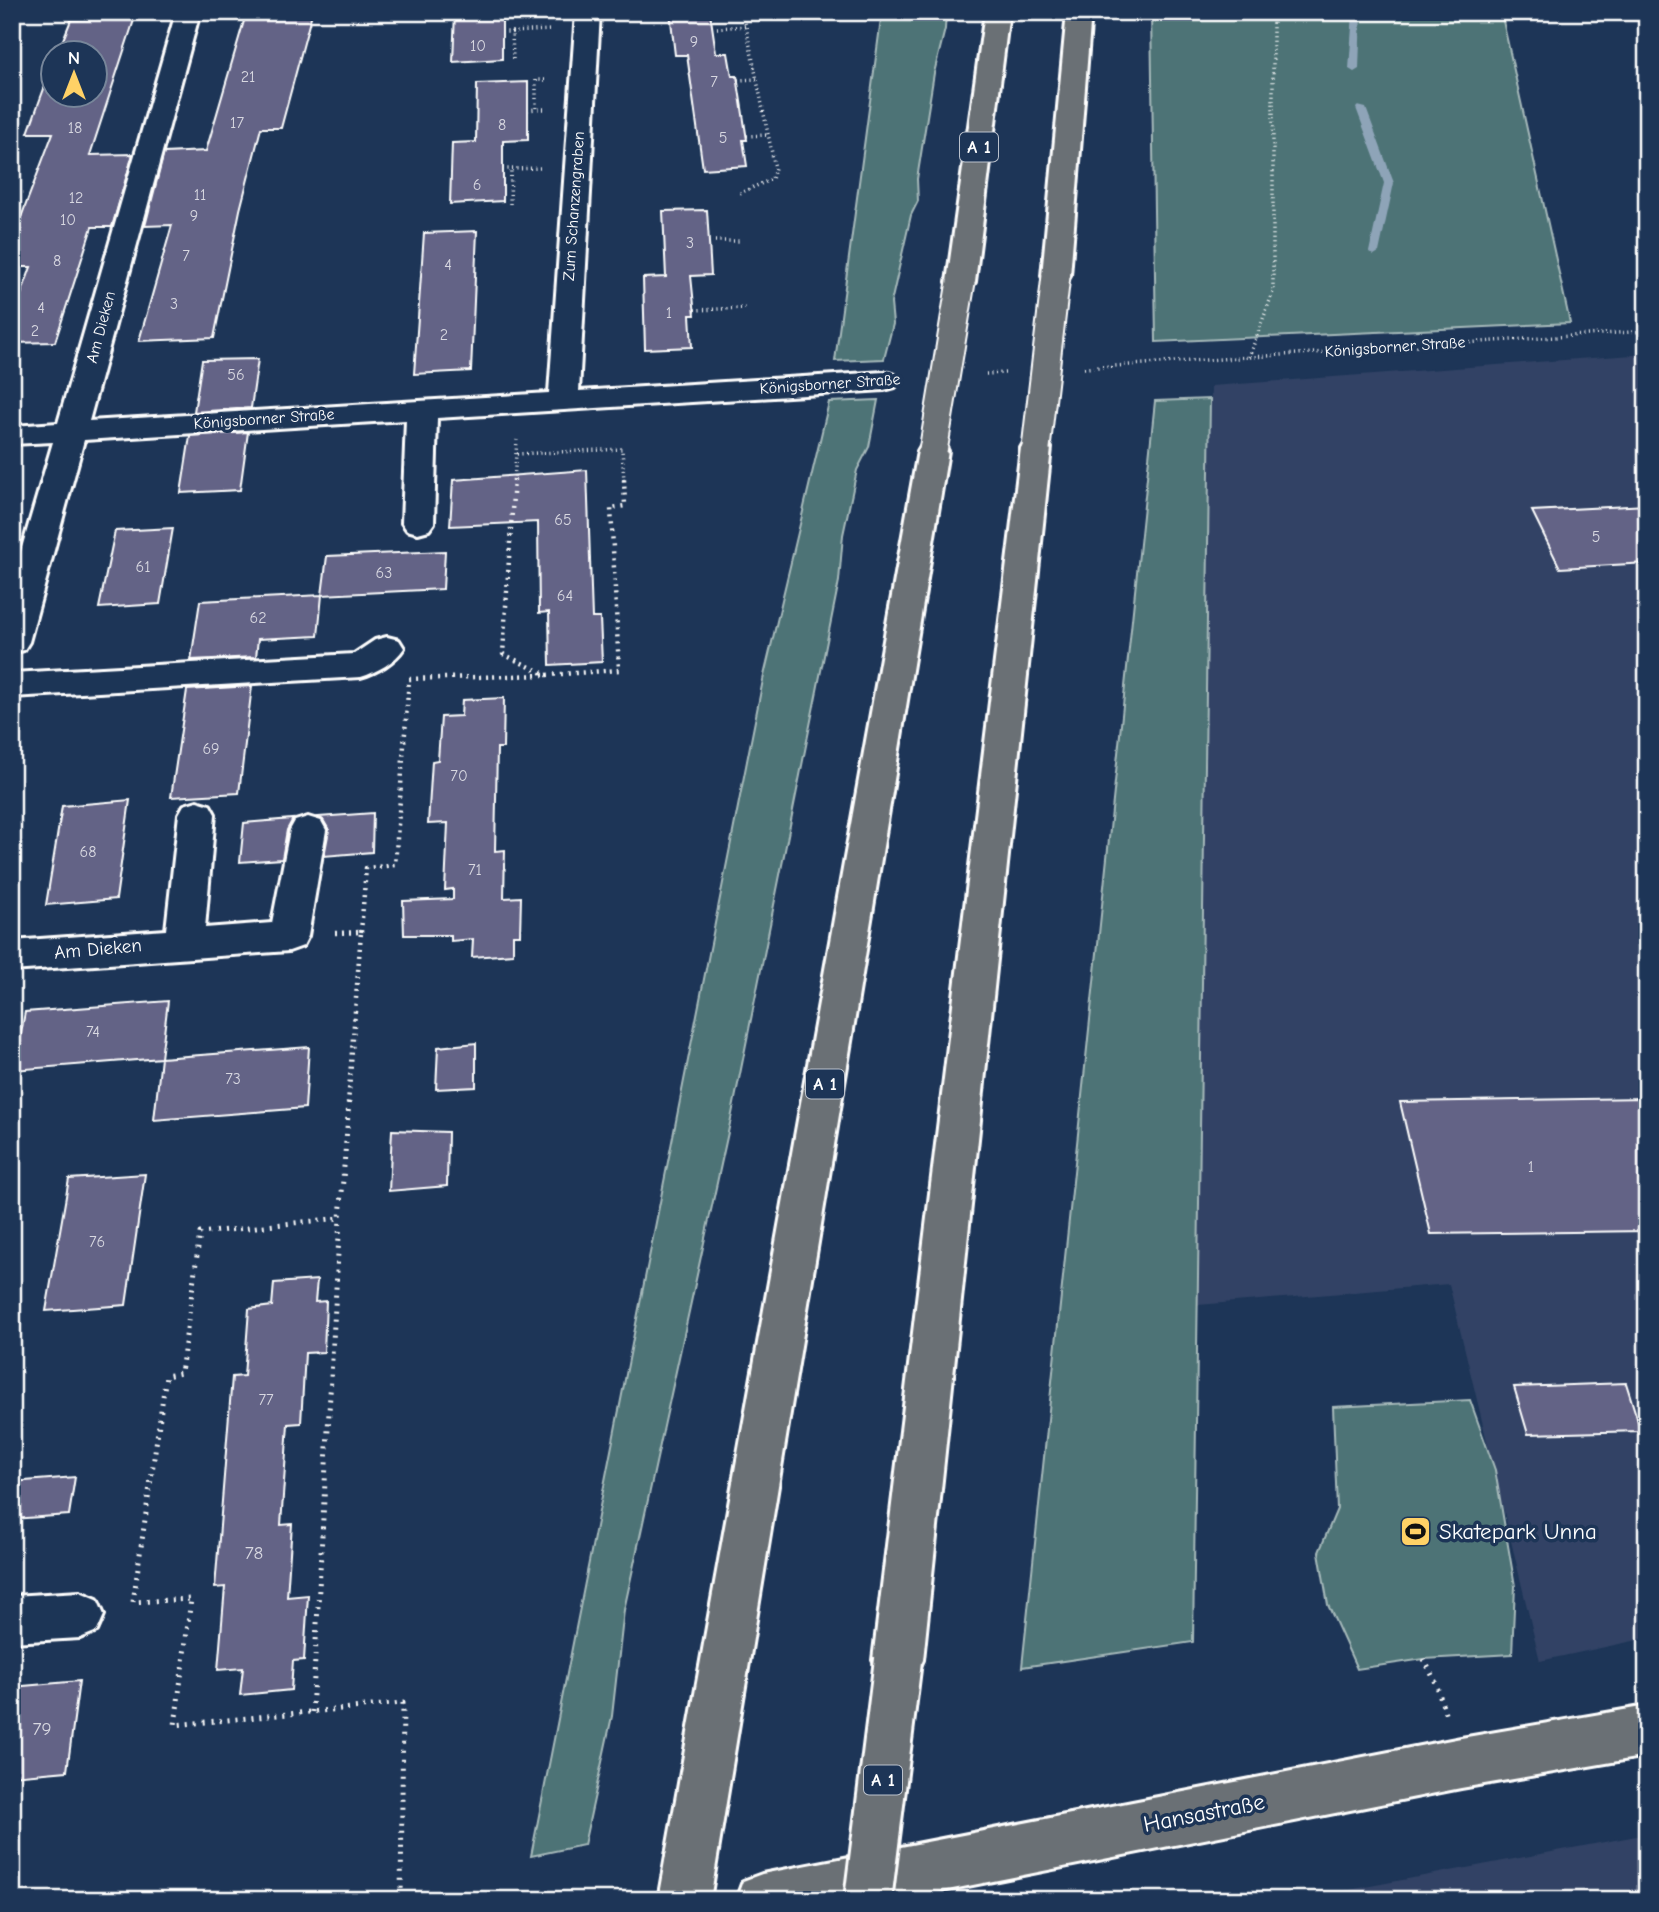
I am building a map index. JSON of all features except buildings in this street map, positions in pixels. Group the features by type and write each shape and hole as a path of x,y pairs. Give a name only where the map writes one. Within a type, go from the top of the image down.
{"main road":[{"name":"A 1","path":"684,1900 933,451 961,282 997,12"},
{"name":"A 1","path":"868,1900 898,1660 1056,276 1079,12"},
{"name":"Hansastraße","path":"762,1900 1461,1763 1647,1731"}],"street":[{"name":"Am Dieken","path":"12,642 188,12"},
{"name":"Zum Schanzengraben","path":"563,401 587,21"},
{"name":"Königsborner Straße","path":"12,435 884,380"},
{"path":"418,523 422,410"},
{"path":"12,685 361,665 387,648"},
{"path":"184,942 197,814"},
{"path":"289,936 308,830"},
{"name":"Am Dieken","path":"12,956 289,936"},
{"path":"12,1619 80,1615"}],"path":[{"path":"740,193 772,179 775,168 743,12"},
{"path":"1249,357 1273,292 1273,12"},
{"path":"502,32 587,21"},
{"path":"717,28 746,26"},
{"path":"512,32 513,59"},
{"path":"737,80 757,79"},
{"path":"528,110 536,109"},
{"path":"747,136 768,135"},
{"path":"503,169 576,167"},
{"path":"510,204 511,169"},
{"path":"715,241 742,241"},
{"path":"695,310 745,308"},
{"name":"Königsborner Straße","path":"1073,368 1647,331"},
{"path":"979,374 1006,373"},
{"path":"517,404 517,454 503,654 548,675"},
{"path":"312,1712 340,1218 366,868 396,865 409,679 619,670 611,508 625,506 622,449 517,454"},
{"path":"289,936 361,932"},
{"path":"340,1218 200,1233 181,1373 166,1376 133,1602 191,1599 175,1725 403,1703 401,1900"},
{"path":"1424,1659 1436,1684 1461,1763"}],"shaded area":[{"path":"1647,354 1647,1638 1540,1661 1449,1284 1198,1305 1211,386"},
{"path":"1647,1834 1647,1900 1296,1900"}],"green space":[{"path":"882,12 946,12 945,29 934,73 917,179 918,201 911,215 891,303 893,324 884,359 835,361"},
{"path":"1151,12 1501,12 1570,323 1156,342"},
{"path":"1210,399 1193,1642 1022,1667 1155,401"},
{"path":"878,400 869,447 857,470 843,535 839,581 732,1114 624,1610 612,1716 584,1845 531,1856 763,680 829,402"},
{"name":"Skatepark Unna","path":"1470,1400 1495,1470 1515,1586 1512,1654 1424,1659 1357,1669 1328,1605 1319,1552 1337,1509 1333,1407"}],"waterway":[{"path":"1354,69 1357,12"},
{"path":"1361,108 1389,183 1374,252"}],"place":[{"name":"Skatepark Unna","path":"1416,1531"}]}
